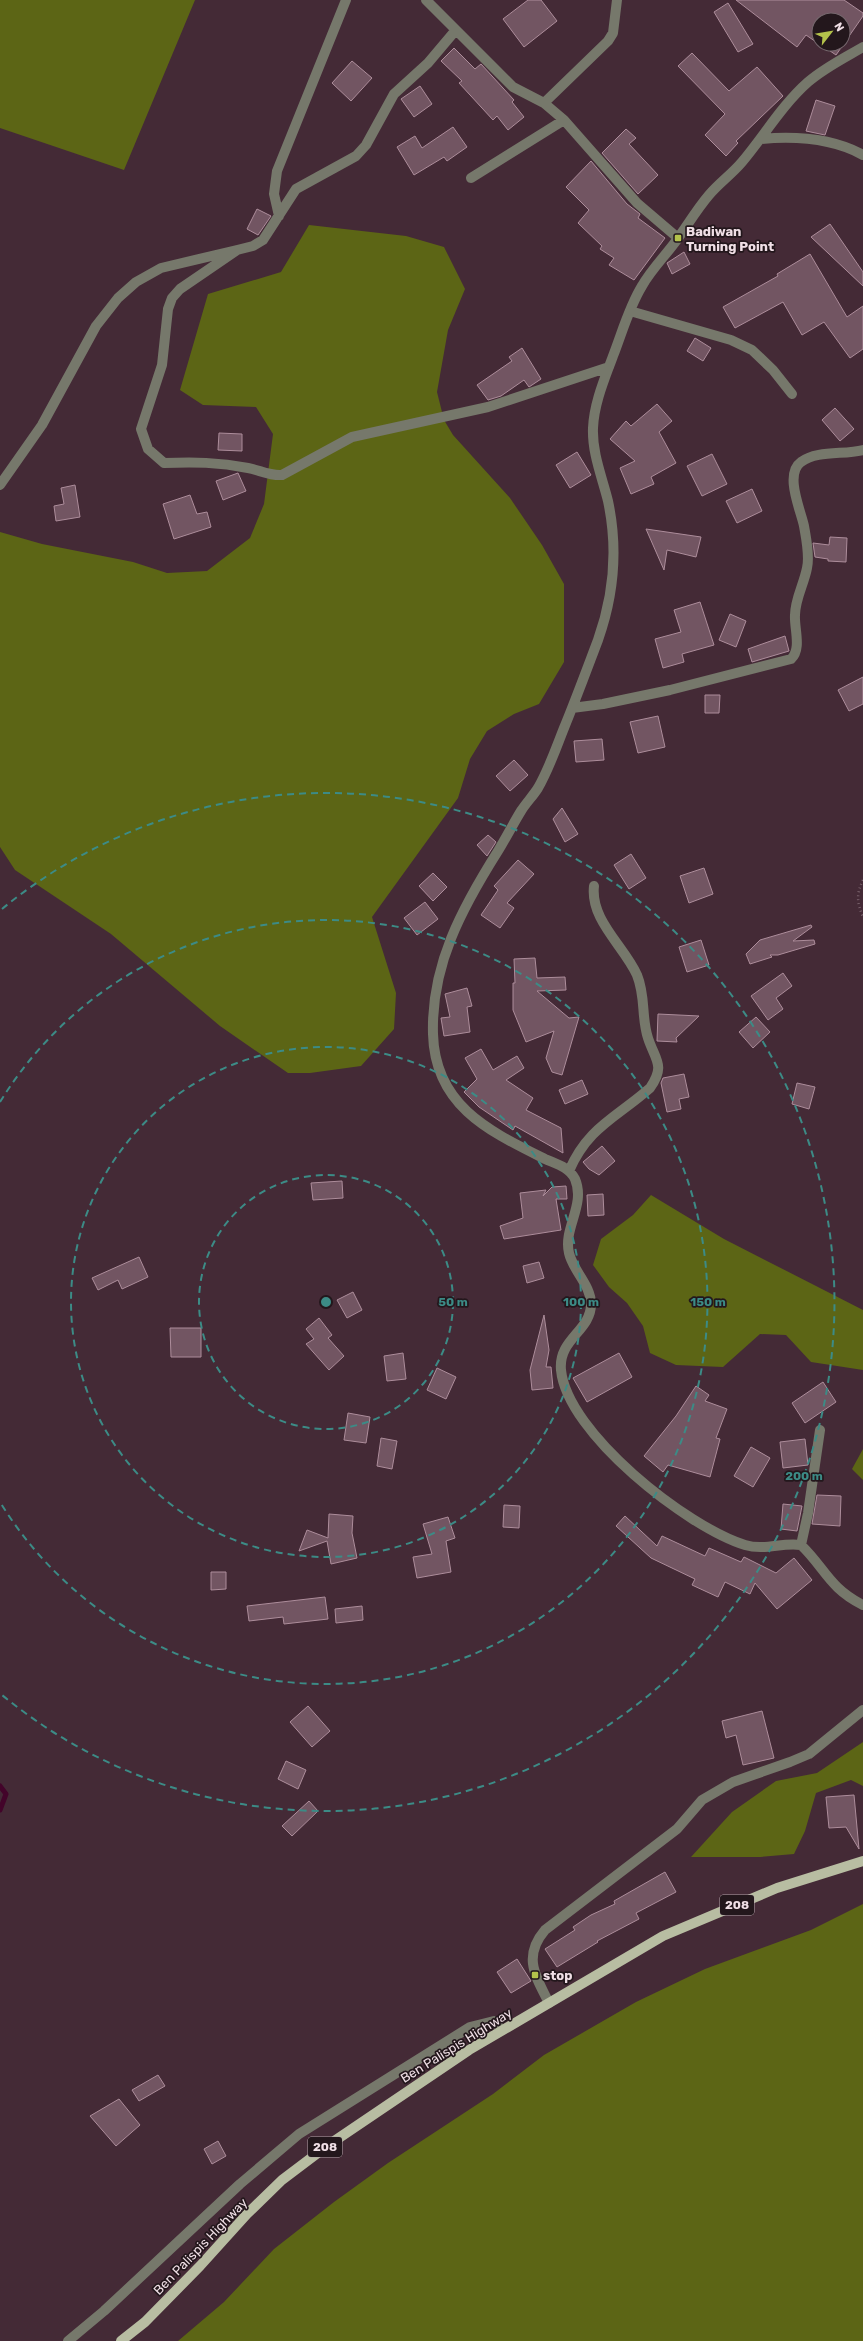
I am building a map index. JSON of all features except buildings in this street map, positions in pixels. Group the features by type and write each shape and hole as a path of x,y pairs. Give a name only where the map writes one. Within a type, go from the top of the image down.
{"main road":[{"name":"Ben Palispis Highway","path":"121,2341 145,2322 200,2266 247,2214 282,2180 327,2146 469,2050 663,1936 777,1888 863,1861"}],"street":[{"path":"278,216 274,194 277,171 346,0"},
{"path":"426,0 455,31 514,87 544,103 564,120 636,203 678,238"},
{"path":"544,103 608,41 613,33 618,0"},
{"path":"0,485 42,424 96,326 118,298 136,282 161,268 253,246 263,240 296,189 356,156 366,145 394,94 428,64 455,31"},
{"path":"863,47 816,75 802,87 739,166 708,196 642,286 630,311 609,367 596,408 593,426 594,446 614,534 609,602 598,638 549,767 459,916 441,965 433,1033 435,1058 441,1076 450,1092 466,1113 493,1132 569,1171 577,1184 579,1198 568,1244 569,1253 589,1295 591,1307 588,1317 565,1346 561,1356 562,1376 569,1401 597,1439 634,1473 676,1508 723,1536 745,1545 758,1548 794,1543 801,1545 832,1583 843,1593 863,1605"},
{"path":"471,178 564,120"},
{"path":"761,139 802,137 854,150 863,155"},
{"path":"237,250 180,289 172,298 168,309 162,365 142,429 148,449 164,463 200,461 249,468 276,476 282,475 352,437 488,407 609,367"},
{"path":"630,311 731,340 752,350 773,370 792,394"},
{"path":"572,708 603,704 670,690 791,659 797,650 795,611 808,567 804,526 794,482 795,469 800,462 809,458 863,450"},
{"path":"569,1171 576,1156 591,1134 650,1088 655,1081 659,1066 646,1032 641,986 630,962 595,908 593,895 594,886"},
{"path":"801,1545 808,1514 820,1430"},
{"path":"550,2003 535,1975 532,1957 536,1944 545,1930 678,1830 702,1800 734,1782 809,1754 863,1710"},
{"path":"68,2341 104,2311 240,2184 299,2134 470,2027 484,2021 494,2021 502,2030"}],"path":[{"path":"863,880 858,891 858,904 863,917"}],"green space":[{"path":"0,0 195,0 124,170 0,128"},
{"path":"309,225 406,236 444,247 465,289 448,330 437,392 444,420 453,435 510,498 542,545 564,584 564,662 539,704 514,714 487,731 470,759 458,798 372,917 396,993 394,1029 361,1066 310,1073 288,1073 220,1026 111,934 15,870 0,847 0,532 42,544 133,562 167,573 207,571 250,538 264,504 273,434 256,407 203,405 180,390 208,294 281,272"},
{"path":"651,1195 724,1239 863,1310 863,1370 811,1362 786,1335 760,1334 723,1367 676,1365 650,1353 643,1326 627,1303 609,1287 593,1265 601,1239 633,1215"},
{"path":"863,1449 863,1480 852,1469"},
{"path":"863,1742 863,1786 851,1780 816,1793 805,1831 794,1854 760,1857 691,1857 732,1812 776,1781 817,1773"},
{"path":"863,1904 863,2341 178,2341 224,2302 274,2249 334,2202 388,2163 493,2094 544,2055 636,2002 705,1969 811,1930"}],"waterway":[{"path":"0,1786 6,1794 0,1810"}],"place":[{"name":"Badiwan Turning Point","path":"678,238"},
{"name":"stop","path":"535,1975"}]}
